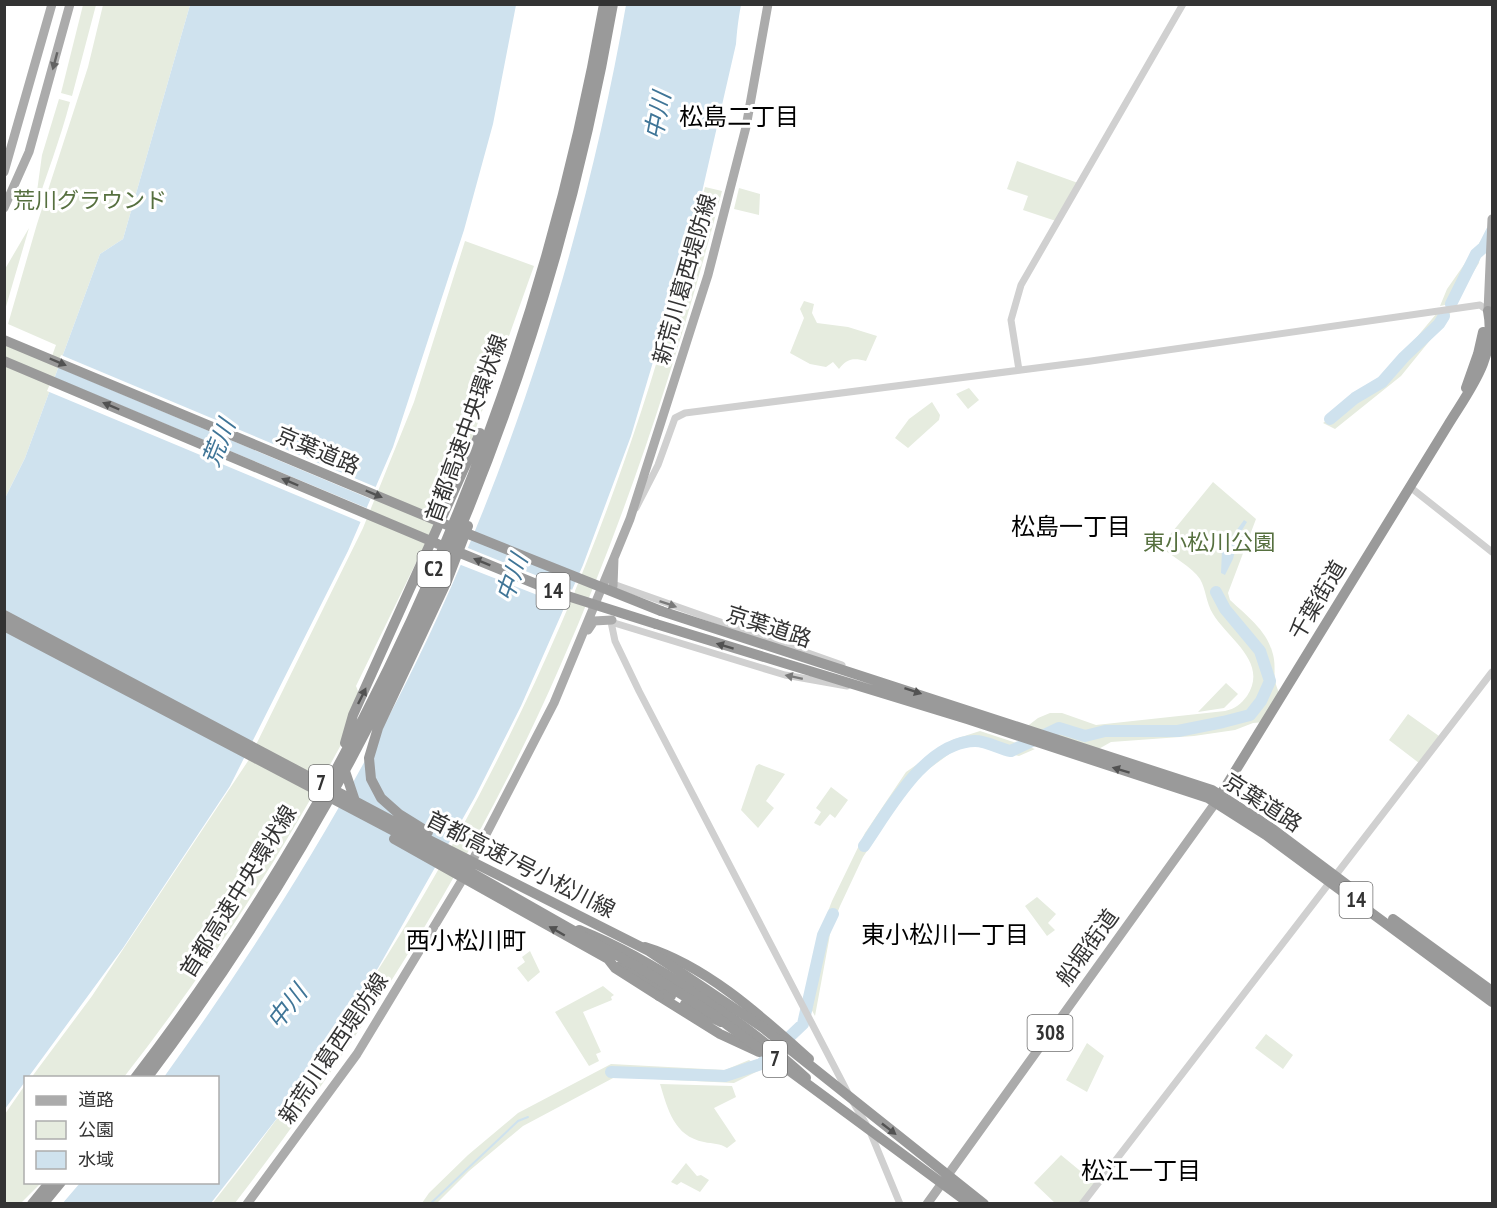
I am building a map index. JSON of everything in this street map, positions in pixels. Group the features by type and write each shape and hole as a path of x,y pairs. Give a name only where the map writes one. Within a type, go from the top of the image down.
{"highway":[{"name":"首都高速中央環状線","path":"136,1076 188,1006 251,911 354,735 435,567 502,391 543,269 566,181 604,4"},
{"name":"首都高速中央環状線","path":"148,1076 237,951 307,837 392,679 443,569 477,485 551,270 595,101 613,4"},
{"name":"千葉街道","path":"1219,798 1452,418 1471,392 1489,358 1490,309"},
{"name":"千葉街道","path":"1452,418 1474,369 1490,309"},
{"name":"京葉道路","path":"4,340 461,531 661,611 1053,737 1219,798 1492,991"},
{"path":"1489,358 1492,343"},
{"name":"京葉道路","path":"4,361 558,593 1219,798"},
{"path":"502,391 485,421 353,715 344,748 345,774 359,808 393,838 707,1017 727,1025"},
{"path":"477,485 463,542 373,739 369,769 375,788 389,806 480,865"},
{"name":"首都高速7号小松川線","path":"4,615 480,865 639,945 693,978 762,1027 984,1203"},
{"name":"首都高速7号小松川線","path":"4,626 571,926 682,993 970,1203"},
{"name":"京葉道路","path":"1333,879 1492,1002"},
{"path":"571,926 600,938 653,968 717,1010 837,1107"},
{"path":"639,945 662,952 697,972 763,1019 813,1062"},
{"path":"608,959 615,968 711,1029 790,1068 808,1086"},
{"path":"32,1203 48,1184"},
{"path":"43,1203 59,1184"}],"main road":[{"path":"4,172 52,4"},
{"path":"4,208 29,152 70,4"},
{"name":"新荒川葛西堤防線","path":"247,1203 357,1054 426,944 516,781 575,653 630,519 708,275 746,127 768,4"},
{"path":"1490,309 1492,219"},
{"name":"新荒川葛西堤防線","path":"613,585 614,558"},
{"name":"新荒川葛西堤防線","path":"575,653 591,623 598,620 611,621"},
{"name":"船堀街道","path":"927,1203 1219,798"}],"street":[{"path":"1019,370 1011,320 1021,285 1183,4"},
{"path":"630,519 646,490 675,418 679,415 1480,305 1490,309"},
{"path":"1410,487 1492,552"},
{"path":"613,585 826,658 857,674"},
{"path":"852,686 785,675 611,621 615,641 639,691 872,1134 900,1203"},
{"path":"1082,1203 1492,672"}],"green space":[{"path":"83,5 96,5 72,96 61,93"},
{"name":"荒川グラウンド","path":"103,5 190,5 123,239 100,254 25,458 5,498 5,338 52,356 56,345 8,324 37,224 88,67"},
{"path":"59,99 70,102 34,213 42,155"},
{"path":"1017,161 1078,183 1056,221 1023,210 1028,196 1007,189"},
{"path":"705,187 722,191 689,311 651,431 609,549 528,736 455,875 372,1011 328,1076 235,1203 212,1204 277,1119 338,1032 396,942 450,850 499,756 545,660 587,562 624,462 668,326"},
{"path":"739,188 760,194 759,215 734,209"},
{"path":"29,228 5,310 5,269"},
{"path":"1482,239 1479,263 1454,303 1440,306 1447,289"},
{"path":"465,241 534,266 461,470 356,686 363,704 337,753 252,896 190,988 125,1076 32,1076 92,996 248,761 363,528 414,402"},
{"path":"804,301 814,304 812,313 817,323 848,327 877,336 866,361 851,360 839,369 833,362 826,367 810,364 790,353 804,318 800,309"},
{"path":"1451,311 1449,317 1401,376 1335,429 1323,423 1380,381 1437,313"},
{"path":"969,388 979,400 968,409 956,394"},
{"path":"932,402 940,415 939,420 908,448 895,438 909,419"},
{"name":"東小松川公園","path":"1213,482 1256,519 1228,593 1230,600 1265,636 1272,651 1276,683 1281,696 1266,722 1253,723 1235,730 1194,736 1111,742 1095,751 1025,728 1038,718 1050,713 1062,713 1096,725 1225,711 1237,706 1247,696 1252,684 1253,672 1250,662 1213,614 1200,579 1187,566 1160,547"},
{"path":"1226,683 1238,694 1224,708 1198,712"},
{"path":"1408,714 1439,736 1419,763 1389,740"},
{"path":"980,731 1035,749 1019,756 971,745 952,752 915,779 863,857 840,906 831,929 815,1016 804,996 811,981 816,942 832,901 865,833 906,772 952,740"},
{"path":"759,764 785,774 766,801 774,808 758,828 741,810 756,766"},
{"path":"831,787 848,800 835,818 830,814 820,826 814,823 821,812 816,808"},
{"path":"1037,897 1056,914 1048,923 1055,930 1047,936 1025,906"},
{"path":"530,951 540,972 528,982 517,968 525,962 522,957"},
{"path":"603,986 614,995 611,997 612,1000 583,1012 601,1052 596,1054 599,1061 589,1066 555,1012"},
{"path":"1266,1034 1293,1055 1283,1069 1255,1048"},
{"path":"1087,1043 1104,1056 1087,1092 1066,1080"},
{"path":"749,1060 762,1069 734,1083 615,1077 523,1126 469,1171 437,1203 422,1203 429,1193 468,1155 518,1113 611,1064 725,1070"},
{"path":"660,1084 732,1086 736,1097 714,1108 736,1141 727,1148 694,1139 686,1134 674,1121"},
{"path":"24,1086 24,1184 40,1184 21,1203 5,1203 5,1114"},
{"path":"1061,1155 1096,1184 1080,1203 1056,1204 1034,1183"},
{"path":"686,1163 697,1176 701,1175 709,1180 700,1192 681,1182 677,1185 671,1182"}],"water":[{"name":"荒川","path":"190,5 516,5 493,124 464,230 393,447 348,551 230,786 123,948 29,1076 24,1076 24,1083 5,1109 5,498 25,458 100,254 123,239"},
{"name":"中川","path":"626,5 741,5 736,44 697,214 631,436 583,565 521,706 475,797 378,968 285,1108 211,1203 62,1204 79,1184 219,1184 219,1076 165,1076 225,990 311,855 364,763 430,633 503,459 534,370 563,279 608,96"},
{"path":"1244,520 1247,522 1239,535 1233,559 1225,575 1221,573 1222,550"}],"pier":[{"path":"61,355 378,488 373,500 57,367"},
{"path":"53,377 369,509 363,523 47,391"},
{"path":"463,546 575,591 568,607 456,563"}],"waterway":[{"path":"1451,304 1476,254 1484,247 1492,231"},
{"path":"1330,419 1355,398 1382,382 1404,357 1439,324 1444,316"},
{"path":"864,846 910,780 924,765 957,744 980,741 1011,751 1059,728 1085,736 1105,731 1178,731 1250,715 1261,701 1270,681 1260,651 1225,609 1216,592"},
{"path":"611,1072 725,1076 761,1064 803,1024 823,935 833,914"},
{"path":"430,1204 518,1121 528,1117"}],"district":[{"name":"松島二丁目","path":"739,117"},
{"name":"松島一丁目","path":"1071,527"},
{"name":"東小松川一丁目","path":"945,935"},
{"name":"西小松川町","path":"466,941"},
{"name":"松江一丁目","path":"1141,1171"}]}
